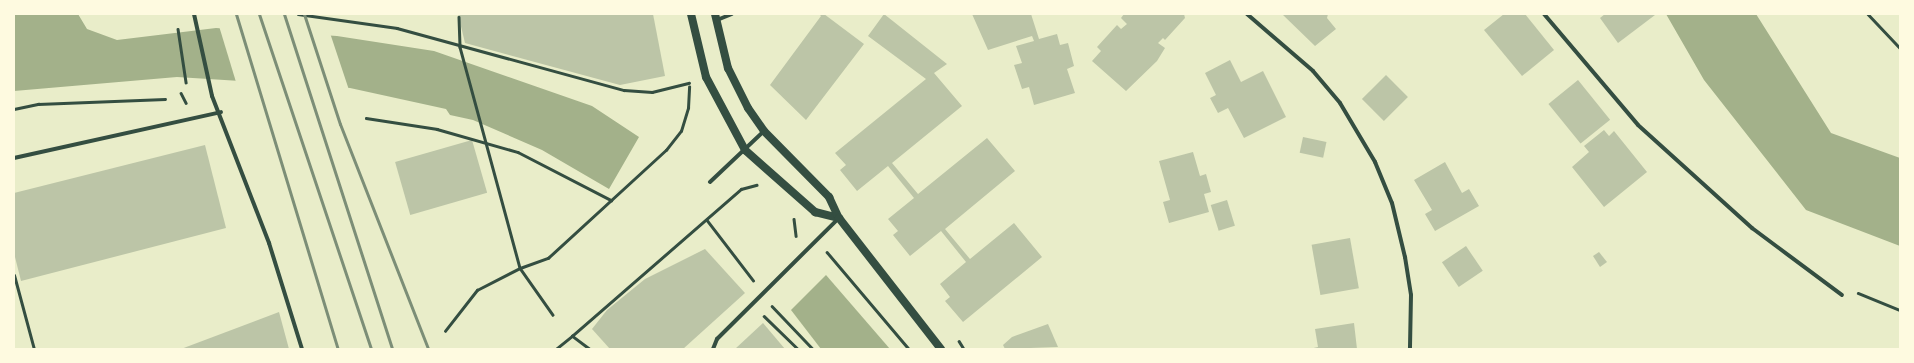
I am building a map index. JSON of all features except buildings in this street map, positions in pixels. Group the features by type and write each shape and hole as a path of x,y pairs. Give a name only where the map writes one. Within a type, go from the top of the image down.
{"main road":[{"path":"691,14 706,77 745,150 815,212 838,218"},
{"path":"716,17 728,68 748,108 764,131 829,197 838,218 941,349"}],"street":[{"path":"194,14 212,96 221,112 269,243 302,349"},
{"path":"716,17 732,14"},
{"path":"1247,14 1312,71 1340,102 1375,162 1392,203 1405,257 1411,295 1410,349"},
{"path":"1544,14 1638,125 1752,228 1842,295"},
{"path":"14,158 221,112"},
{"path":"710,182 764,131"},
{"path":"713,349 717,339 812,247 838,218"}],"lane":[{"path":"14,275 34,349"}],"path":[{"path":"298,14 397,28 460,47 624,90 652,92 690,83"},
{"path":"1868,14 1900,48"},
{"path":"459,17 460,47 520,268 553,315"},
{"path":"178,24 186,82"},
{"path":"14,109 38,104 165,99"},
{"path":"366,118 437,129 518,152 611,200"},
{"path":"445,331 477,290 520,268 548,258 666,150 681,131"},
{"path":"556,349 741,189"},
{"path":"706,220 761,296 813,349"},
{"path":"826,251 909,349"},
{"path":"1842,295 1862,292 1900,310"},
{"path":"752,304 798,349"},
{"path":"572,336 589,349"}],"shaded area":[{"path":"14,14 78,14 87,29 117,40 216,28 337,36 434,51 592,106 639,137 609,189 542,150 473,120 450,115 446,109 350,88 177,77 14,91"},
{"path":"1666,14 1756,14 1831,133 1900,158 1900,246 1806,210 1704,80"},
{"path":"826,275 890,349 821,349 791,310"}],"pier":[{"path":"219,26 330,33 349,90 236,82"}],"railway":[{"path":"236,14 338,349"},
{"path":"259,14 371,349"},
{"path":"284,14 392,349"},
{"path":"304,14 340,124 428,349"}]}
